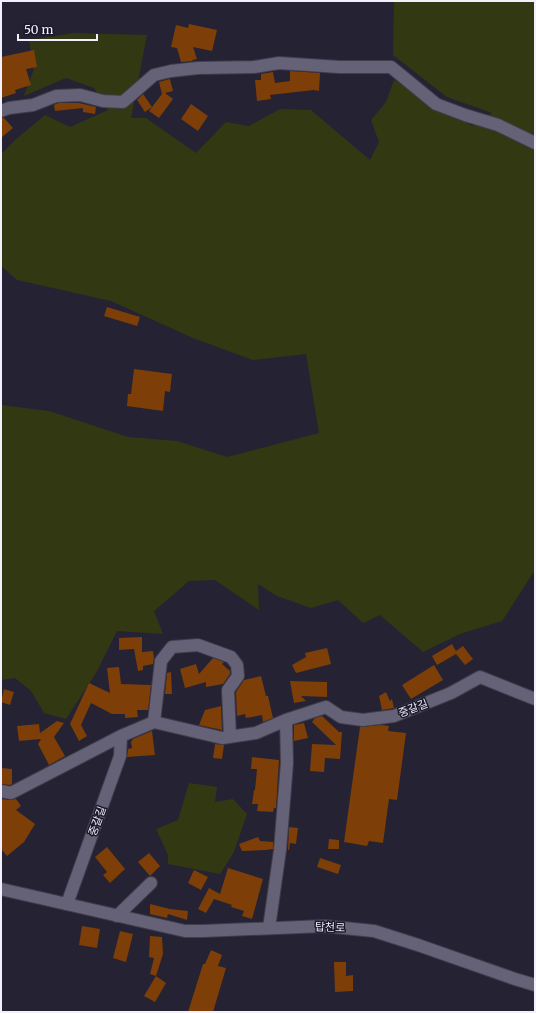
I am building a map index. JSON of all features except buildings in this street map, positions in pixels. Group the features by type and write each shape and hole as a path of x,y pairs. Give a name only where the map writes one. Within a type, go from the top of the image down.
{"street":[{"path":"1,111 9,108 33,105 56,96 80,95 103,101 123,102 154,75 191,68 254,67 279,63 339,67 391,67 436,104 498,125 535,143"},
{"path":"1,791 11,793 121,736 154,722 161,661 172,648 198,645 231,657 237,665 238,676 228,690 230,737"},
{"name":"중갈길","path":"154,722 222,738 256,733 286,720 326,707 342,717 363,720 394,716 451,693 480,677 535,699"},
{"path":"269,928 280,850 287,763 286,720"},
{"name":"중갈길","path":"67,904 120,756 121,736"},
{"path":"118,916 151,883"},
{"name":"탑천로","path":"1,889 185,930 203,931 324,926 374,931 535,985"}],"green space":[{"path":"394,1 535,1 535,570 502,621 460,634 423,652 380,615 363,623 338,600 311,608 277,596 258,584 259,610 215,580 189,581 154,611 163,634 117,631 96,673 66,719 44,713 31,691 15,678 1,680 1,405 49,411 128,437 177,441 227,457 319,433 306,354 253,360 193,338 111,301 17,280 1,266 1,154 45,115 70,127 108,110 94,88 66,78 24,96 34,69 29,40 74,33 147,35 131,118 146,118 196,153 226,122 249,126 280,109 311,110 370,160 379,142 371,120 386,102 394,80 472,126 492,113 447,97 393,55"},
{"path":"189,783 217,787 215,802 233,799 247,814 234,852 220,874 168,864 168,855 156,829 178,820"}]}
